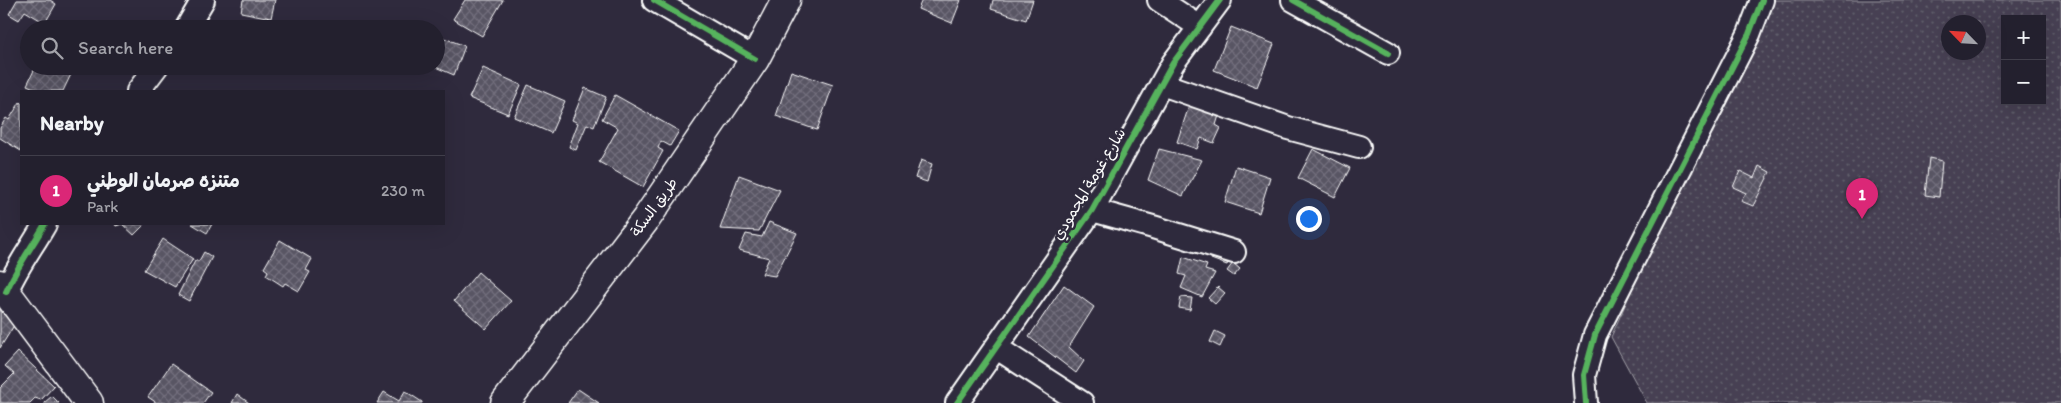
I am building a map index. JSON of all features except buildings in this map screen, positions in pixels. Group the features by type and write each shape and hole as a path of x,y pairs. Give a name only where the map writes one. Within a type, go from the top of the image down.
{"main road":[{"name":"طريق السكة","path":"505,403 646,219 755,59 786,0"},
{"path":"3,288 89,403"}],"street":[{"path":"191,20 203,0"},
{"path":"654,0 755,59"},
{"path":"1159,0 1200,27"},
{"name":"شارع غومة المحمودي","path":"957,403 1092,210 1173,63 1220,0"},
{"path":"1293,0 1388,53"},
{"path":"1586,403 1584,375 1595,335 1749,34 1762,0"},
{"path":"139,90 150,75"},
{"path":"1162,84 1288,128 1360,147"},
{"path":"1092,210 1234,252"},
{"path":"3,288 28,255 44,225"},
{"path":"997,348 1082,403"}],"shaded area":[{"path":"1760,0 2061,0 2061,403 1647,403 1611,337"}],"cycle path":[{"path":"654,0 755,59"},
{"path":"957,403 1092,210 1173,63 1220,0"},
{"path":"1293,0 1388,53"},
{"path":"1586,403 1584,375 1595,335 1749,34 1762,0"},
{"path":"6,292 19,266 44,225"}],"place":[{"name":"متنزه صرمان الوطني","path":"1862,219"}]}
